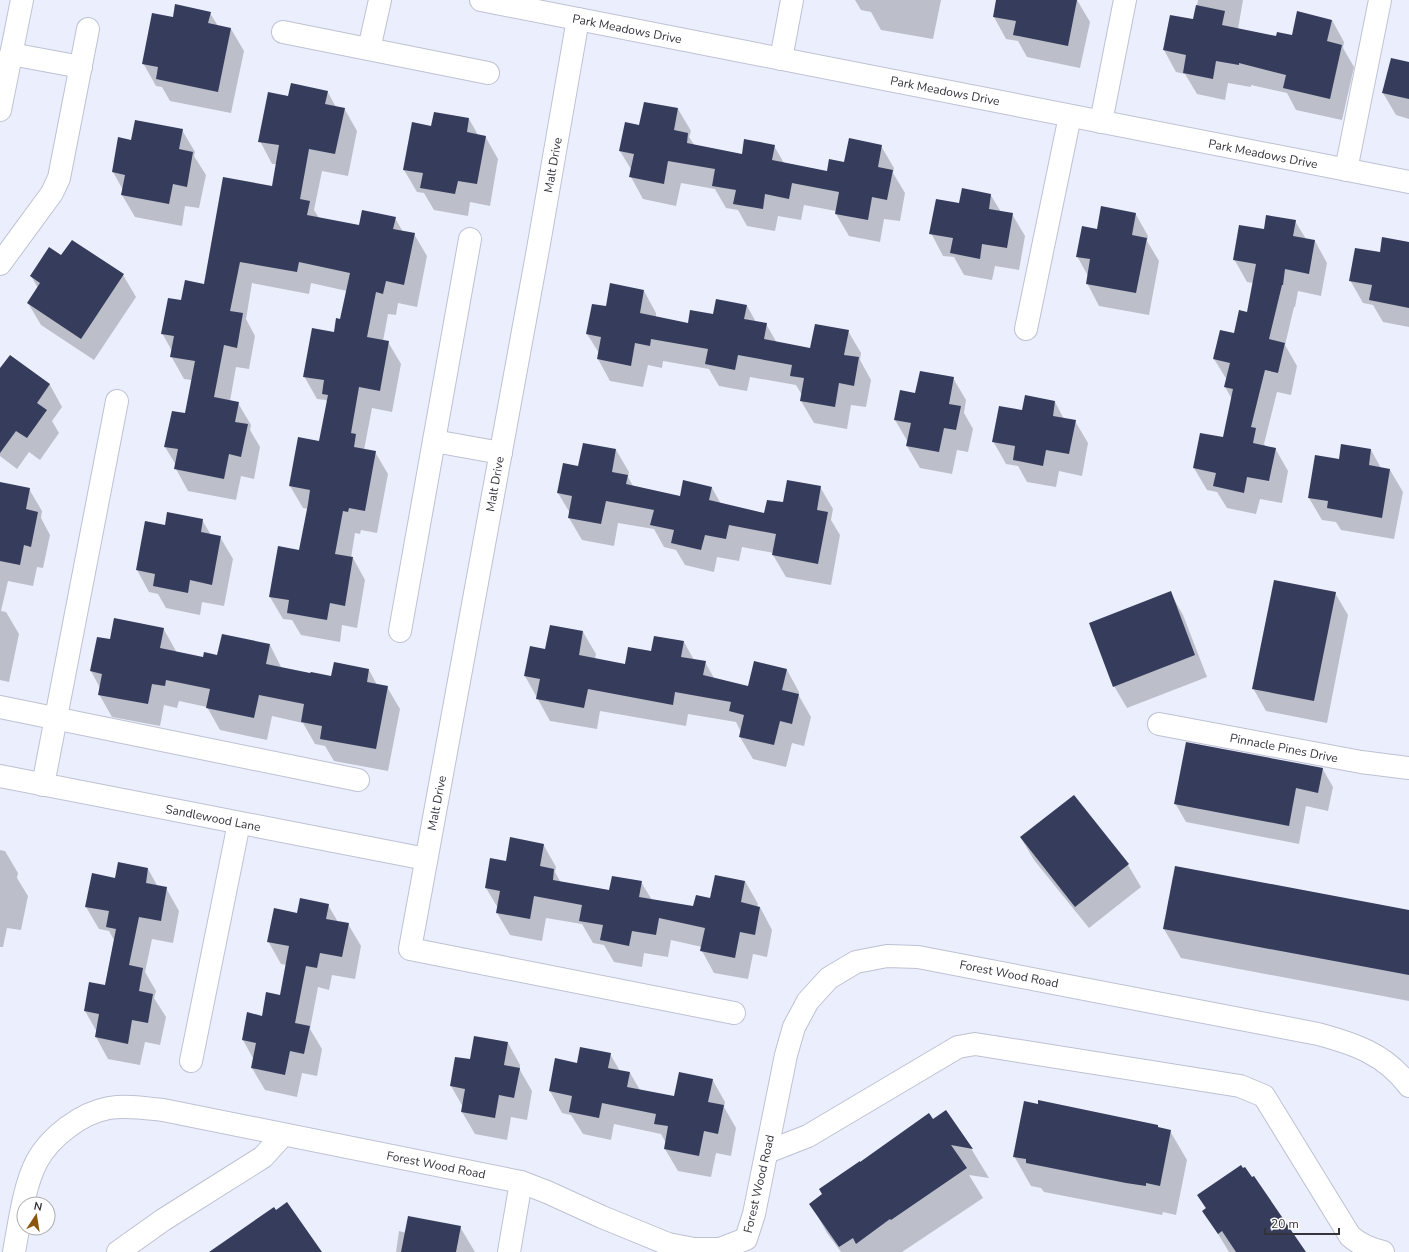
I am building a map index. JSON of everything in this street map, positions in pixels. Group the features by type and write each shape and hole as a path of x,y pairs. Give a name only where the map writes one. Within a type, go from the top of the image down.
{"street":[{"path":"0,110 22,0"},
{"path":"369,49 380,0"},
{"name":"Park Meadows Drive","path":"483,0 1409,182"},
{"path":"781,59 792,0"},
{"path":"1101,122 1125,0"},
{"path":"1346,170 1380,0"},
{"name":"Malt Drive","path":"578,19 437,808 426,859 410,949 734,1013"},
{"path":"0,264 52,193 59,178 88,29"},
{"path":"283,32 488,73"},
{"path":"12,54 81,67"},
{"path":"1026,329 1070,116"},
{"path":"400,631 470,239"},
{"path":"43,785 117,401"},
{"path":"434,441 501,453"},
{"path":"0,707 358,780"},
{"name":"Pinnacle Pines Drive","path":"1159,724 1361,762 1409,768"},
{"name":"Sandlewood Lane","path":"0,776 426,859"},
{"path":"191,1061 239,823"},
{"name":"Forest Wood Road","path":"14,1252 27,1190 37,1161 55,1138 81,1118 108,1108 136,1107 163,1110 520,1182 547,1192 602,1217 668,1244 694,1248 720,1249 746,1246 754,1214 786,1055 794,1027 808,1001 829,978 856,962 887,956 918,957 1318,1034 1347,1042 1374,1054 1399,1072 1409,1086"},
{"path":"766,1152 808,1136 958,1047 975,1044 1240,1086 1264,1096 1350,1236 1360,1244 1383,1252"},
{"path":"118,1252 163,1220 263,1157 283,1135"},
{"path":"508,1252 520,1182"}],"building":[{"path":"996,0 1077,0 1068,46 1013,35 1016,21 993,17"},
{"path":"175,4 211,12 208,23 231,28 218,92 156,79 158,67 142,64 152,13 173,17"},
{"path":"1196,5 1225,11 1222,25 1276,36 1277,32 1292,35 1297,11 1332,20 1327,41 1342,45 1330,99 1283,88 1286,75 1239,63 1239,65 1216,61 1213,79 1183,73 1186,55 1163,50 1170,15 1193,19"},
{"path":"1391,58 1409,62 1409,99 1382,93"},
{"path":"291,83 328,91 325,104 345,108 335,154 309,149 300,199 310,201 307,215 359,225 362,210 396,217 393,229 415,233 404,285 386,281 383,294 376,292 367,337 389,341 380,391 359,387 351,433 356,434 354,447 376,451 365,511 349,508 348,512 343,511 335,554 353,557 345,606 330,603 327,620 287,613 289,600 269,597 278,546 299,550 308,504 310,490 289,486 298,437 319,441 328,395 322,394 324,380 303,377 312,328 334,332 336,318 340,319 350,273 299,262 297,272 240,262 230,311 243,313 237,348 224,345 214,397 239,402 235,422 248,424 241,457 229,454 224,479 174,469 178,449 164,447 172,411 185,413 195,361 170,357 174,336 161,334 168,298 181,300 185,280 204,284 223,177 272,186 279,145 258,142 268,92 288,96"},
{"path":"644,102 678,108 674,130 688,133 687,143 742,154 744,139 775,145 772,160 827,171 829,159 844,162 849,138 882,145 878,167 893,170 887,200 872,197 868,220 835,214 839,192 792,183 789,199 765,194 763,209 733,204 736,190 712,186 715,169 668,161 664,184 629,177 634,154 619,151 625,122 639,125"},
{"path":"434,112 469,118 467,132 486,136 477,184 458,181 455,194 420,188 423,173 403,170 412,122 431,126"},
{"path":"135,120 183,129 179,149 193,152 187,187 173,184 169,204 121,195 125,175 112,172 118,137 131,140"},
{"path":"962,188 991,194 989,209 1013,213 1007,248 982,244 980,259 950,253 953,238 929,234 936,199 959,203"},
{"path":"1101,206 1136,213 1132,235 1147,238 1136,293 1086,284 1090,259 1076,257 1082,226 1097,229"},
{"path":"1266,215 1296,220 1293,236 1315,240 1309,274 1285,269 1283,285 1269,339 1285,343 1278,373 1265,370 1251,427 1256,428 1253,443 1276,448 1269,481 1247,477 1244,493 1213,486 1216,473 1193,468 1200,433 1223,437 1233,389 1224,387 1230,363 1213,359 1220,330 1234,333 1239,310 1247,312 1256,264 1233,260 1239,225 1264,229"},
{"path":"1382,237 1409,242 1409,308 1369,300 1372,285 1349,281 1355,248 1380,252"},
{"path":"72,240 124,274 81,339 27,303 40,283 30,276 49,247 61,255"},
{"path":"610,283 644,290 640,313 688,323 690,310 713,314 716,299 747,305 744,319 767,323 764,339 810,348 815,324 849,330 844,355 859,357 854,386 839,383 835,407 800,401 804,378 790,376 792,365 738,355 735,370 705,364 708,349 651,339 650,346 635,343 631,366 597,359 601,337 586,334 592,304 606,306"},
{"path":"10,355 50,384 37,403 47,410 27,438 16,431 0,453 0,368"},
{"path":"920,371 954,377 949,404 961,406 956,430 944,428 939,452 906,446 911,423 894,420 900,390 915,393"},
{"path":"1025,395 1055,401 1053,416 1076,420 1069,454 1046,450 1043,466 1013,460 1015,446 992,442 999,406 1022,410"},
{"path":"583,443 616,449 612,472 628,475 626,484 680,496 683,480 712,487 709,500 764,513 767,500 783,502 787,480 821,486 817,510 828,512 818,564 772,555 776,534 729,525 726,539 705,535 701,550 671,543 674,530 650,525 654,510 606,501 601,524 568,518 572,496 557,493 563,463 578,466"},
{"path":"1341,444 1371,449 1369,465 1390,469 1382,518 1327,508 1328,501 1308,498 1315,455 1339,459"},
{"path":"0,482 30,488 26,509 38,512 31,547 24,545 20,565 0,561"},
{"path":"167,512 203,519 201,532 221,536 212,585 190,580 188,593 153,586 155,574 136,570 145,521 165,525"},
{"path":"1274,580 1336,592 1314,701 1252,689"},
{"path":"1171,591 1195,655 1113,687 1089,623"},
{"path":"114,618 164,628 160,648 203,657 204,652 217,655 222,634 270,644 266,664 331,676 334,662 369,669 367,682 388,686 376,749 320,739 322,726 301,722 304,704 259,695 254,718 206,708 210,689 166,680 165,686 152,684 148,704 98,695 102,674 90,671 97,637 110,639"},
{"path":"550,625 583,631 579,655 625,664 628,647 651,651 654,636 684,641 681,657 706,661 703,675 748,686 754,661 787,669 782,690 799,694 792,724 780,721 774,745 739,737 744,715 729,711 731,702 675,692 673,705 588,689 584,708 536,699 540,679 524,676 530,646 545,649"},
{"path":"1186,742 1323,768 1318,793 1296,788 1289,826 1174,804"},
{"path":"1074,795 1129,864 1075,907 1020,837"},
{"path":"510,837 544,844 540,866 554,869 553,880 609,890 612,876 642,881 639,897 693,906 696,895 710,898 715,875 745,881 741,902 760,907 755,935 740,932 735,958 700,951 705,928 659,918 656,935 632,931 629,946 600,940 603,925 579,921 582,905 534,896 530,919 496,913 500,891 485,888 490,858 506,861"},
{"path":"118,862 148,868 146,883 167,887 161,921 139,917 129,965 143,968 139,991 153,994 148,1023 132,1020 128,1044 95,1037 99,1014 84,1011 89,982 105,985 116,929 106,927 109,911 85,907 92,873 115,878"},
{"path":"1175,866 1409,910 1409,975 1163,929"},
{"path":"300,898 329,904 326,919 349,923 342,957 320,953 317,968 306,966 295,1023 310,1026 304,1054 290,1051 285,1075 251,1068 256,1043 242,1040 247,1012 262,1016 266,992 280,995 289,946 267,942 274,908 297,913"},
{"path":"474,1036 508,1042 504,1065 520,1068 514,1098 499,1095 495,1118 461,1112 465,1089 450,1086 455,1057 470,1059"},
{"path":"580,1047 611,1053 608,1068 630,1072 627,1087 674,1096 679,1072 713,1079 708,1102 724,1105 718,1134 704,1131 699,1156 664,1149 668,1126 654,1124 656,1114 602,1103 599,1118 569,1112 572,1096 549,1091 555,1058 577,1063"},
{"path":"1038,1100 1158,1125 1158,1127 1171,1130 1160,1186 1146,1183 1146,1186 1126,1183 1026,1163 1026,1159 1013,1157 1024,1101 1038,1104"},
{"path":"946,1110 973,1149 951,1145 967,1168 891,1220 890,1219 856,1244 853,1238 839,1247 809,1204 822,1194 819,1189 929,1113 933,1119"},
{"path":"1241,1165 1243,1168 1245,1167 1252,1177 1254,1176 1306,1252 1236,1252 1222,1231 1218,1234 1202,1211 1206,1208 1197,1195"},
{"path":"287,1202 322,1252 209,1252 274,1207 276,1210"},
{"path":"408,1216 461,1226 456,1252 401,1252"}]}
